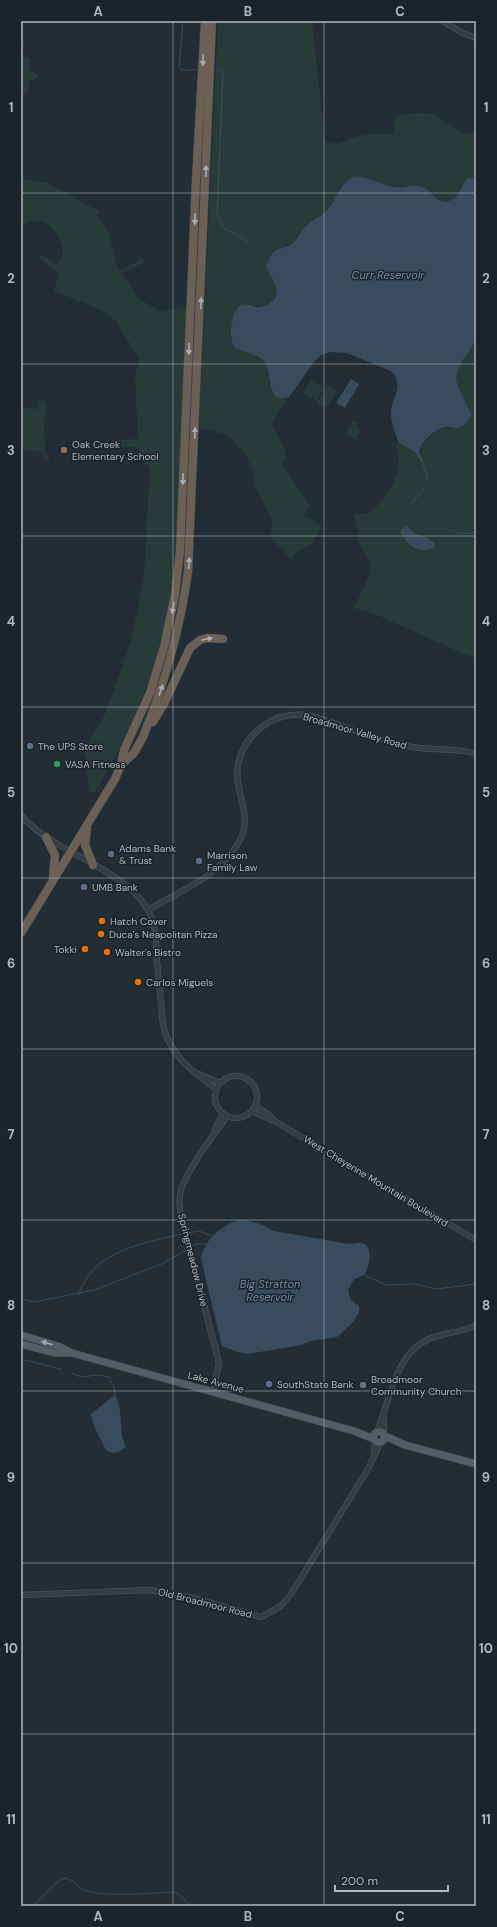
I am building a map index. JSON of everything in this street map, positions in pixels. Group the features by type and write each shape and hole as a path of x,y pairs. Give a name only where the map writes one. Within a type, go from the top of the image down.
{"highway":[{"path":"121,765 124,750 150,693 162,655 170,626 179,570 205,21"},
{"path":"142,739 174,650 188,572 212,21"},
{"path":"21,934 121,765 134,753 164,704 190,648 200,640 207,638 223,639"},
{"path":"87,824 85,846 93,865"},
{"path":"46,837 55,855 53,880"}],"main road":[{"name":"Lake Avenue","path":"21,1335 58,1346 72,1353 476,1464"},
{"name":"Lake Avenue","path":"21,1344 55,1353 72,1353"}],"street":[{"path":"443,21 462,33 476,38"},
{"name":"Broadmoor Valley Road","path":"148,910 206,876 220,865 236,846 242,835 245,822 244,807 237,778 241,752 254,733 275,718 294,714 308,715 399,745 424,749 462,751 476,754"},
{"path":"21,815 31,826 46,837 131,889 148,910 156,936 164,1033 174,1052 183,1063 216,1089"},
{"path":"194,1072 220,1083"},
{"path":"238,1076 246,1079 255,1090 255,1105 252,1111 246,1116 239,1118 225,1115 216,1103 216,1089 220,1083 230,1077 238,1076"},
{"name":"West Cheyenne Mountain Boulevard","path":"255,1105 276,1122"},
{"name":"West Cheyenne Mountain Boulevard","path":"252,1111 276,1122 476,1240"},
{"name":"Springmeadow Drive","path":"213,1392 219,1363 182,1220 180,1206 182,1189 225,1115"},
{"name":"Old Broadmoor Road","path":"21,1595 149,1590 185,1596 261,1617 281,1606 293,1591 368,1469 374,1456 384,1415 399,1370 414,1349 427,1340 476,1326"}],"green space":[{"path":"218,21 312,21 325,142 341,143 364,135 393,134 396,116 418,113 426,113 439,117 463,135 476,132 476,176 465,181 456,198 446,202 440,202 427,189 387,185 364,177 355,176 341,186 333,202 326,211 306,227 294,242 286,246 270,275 277,289 272,302 262,305 245,305 238,308 238,350 254,354 264,361 268,371 270,388 272,392 277,397 288,401 282,406 272,424 284,449 285,459 282,464 310,505 304,515 322,526 313,543 296,553 291,559 271,538 272,519 255,486 252,469 246,455 229,435 199,428"},
{"path":"21,36 24,37 23,57 30,58 29,70 39,75 38,78 29,81 28,94 21,92"},
{"path":"21,179 48,183 100,212 96,215 109,233 117,267 121,270 142,259 145,262 120,274 129,283 138,298 161,312 179,307 187,308 176,550 166,622 154,669 142,701 94,794 89,791 84,750 105,714 119,676 131,640 144,573 150,467 139,459 139,447 113,448 113,440 138,439 135,378 139,358 115,320 103,311 54,291 59,273 38,257 40,254 56,264 62,255 62,244 51,227 43,222 35,221 21,225"},
{"path":"476,337 476,658 377,615 354,608 370,571 370,560 356,541 357,529 354,515 373,510 381,502 391,487 398,470 399,461 396,445 399,443 415,452 421,462 421,447 432,435 444,428 456,428 460,390 457,384 456,376 462,361 471,349"},
{"path":"311,380 324,388 317,401 303,393"},
{"path":"328,385 337,390 326,408 317,403"},
{"path":"38,401 45,401 45,451 47,455 49,455 49,460 44,460 43,452 21,450 21,409 34,407 38,411"},
{"path":"356,421 361,432 356,440 345,434 353,422"}],"water":[{"name":"Curr Reservoir","path":"355,176 398,187 423,187 439,200 446,202 456,198 466,179 476,176 476,337 471,349 462,361 456,376 457,384 471,414 468,421 461,426 456,428 442,428 427,438 420,449 420,454 423,461 421,462 415,452 399,443 395,432 391,412 398,387 395,377 391,371 347,353 331,352 321,355 314,362 289,397 281,398 276,397 273,392 267,366 264,361 257,356 235,348 233,343 231,327 234,315 239,306 246,304 261,307 269,304 276,295 275,285 266,266 274,252 293,243 306,226 324,213 345,183"},
{"path":"351,379 359,384 345,408 336,403"},
{"path":"406,526 415,534 424,536 431,540 435,544 433,548 422,550 409,544 400,531"},
{"name":"Big Stratton Reservoir","path":"239,1220 246,1220 263,1225 274,1231 349,1244 362,1243 366,1245 370,1253 368,1268 364,1275 354,1279 348,1290 351,1300 359,1306 359,1312 353,1322 337,1337 311,1341 301,1345 248,1354 237,1352 222,1346 201,1259 209,1240 225,1226"},
{"path":"115,1395 118,1401 122,1435 126,1447 119,1452 112,1453 107,1451 91,1414"}],"waterway":[{"path":"183,21 179,67 182,70 196,70"},
{"path":"216,71 221,69 223,73 217,216 224,228 250,243"},
{"path":"422,461 428,479"},
{"path":"411,504 426,487"},
{"path":"453,530 461,534 476,532"},
{"path":"188,1233 199,1231 213,1236"},
{"path":"78,1294 92,1271 108,1258 140,1244 183,1234"},
{"path":"190,1247 196,1244 207,1244"},
{"path":"21,1299 34,1302 94,1290 162,1264 188,1249"},
{"path":"364,1275 386,1285 414,1284 436,1289 476,1284"},
{"path":"21,1359 61,1369"},
{"path":"72,1373 81,1377 98,1375 109,1377 114,1387 115,1395"},
{"path":"32,1906 55,1884 64,1878 71,1880 79,1888 90,1892 112,1894 172,1892 180,1895 190,1906"}],"place":[{"name":"Oak Creek Elementary School","path":"64,450"},
{"name":"The UPS Store","path":"30,746"},
{"name":"VASA Fitness","path":"57,764"},
{"name":"Adams Bank & Trust","path":"111,854"},
{"name":"Marrison Family Law","path":"199,861"},
{"name":"UMB Bank","path":"84,887"},
{"name":"Hatch Cover","path":"102,921"},
{"name":"Duca's Neapolitan Pizza","path":"101,934"},
{"name":"Tokki","path":"85,949"},
{"name":"Walter's Bistro","path":"107,952"},
{"name":"Carlos Miguels","path":"138,982"},
{"name":"SouthState Bank","path":"269,1384"},
{"name":"Broadmoor Community Church","path":"363,1385"}]}
